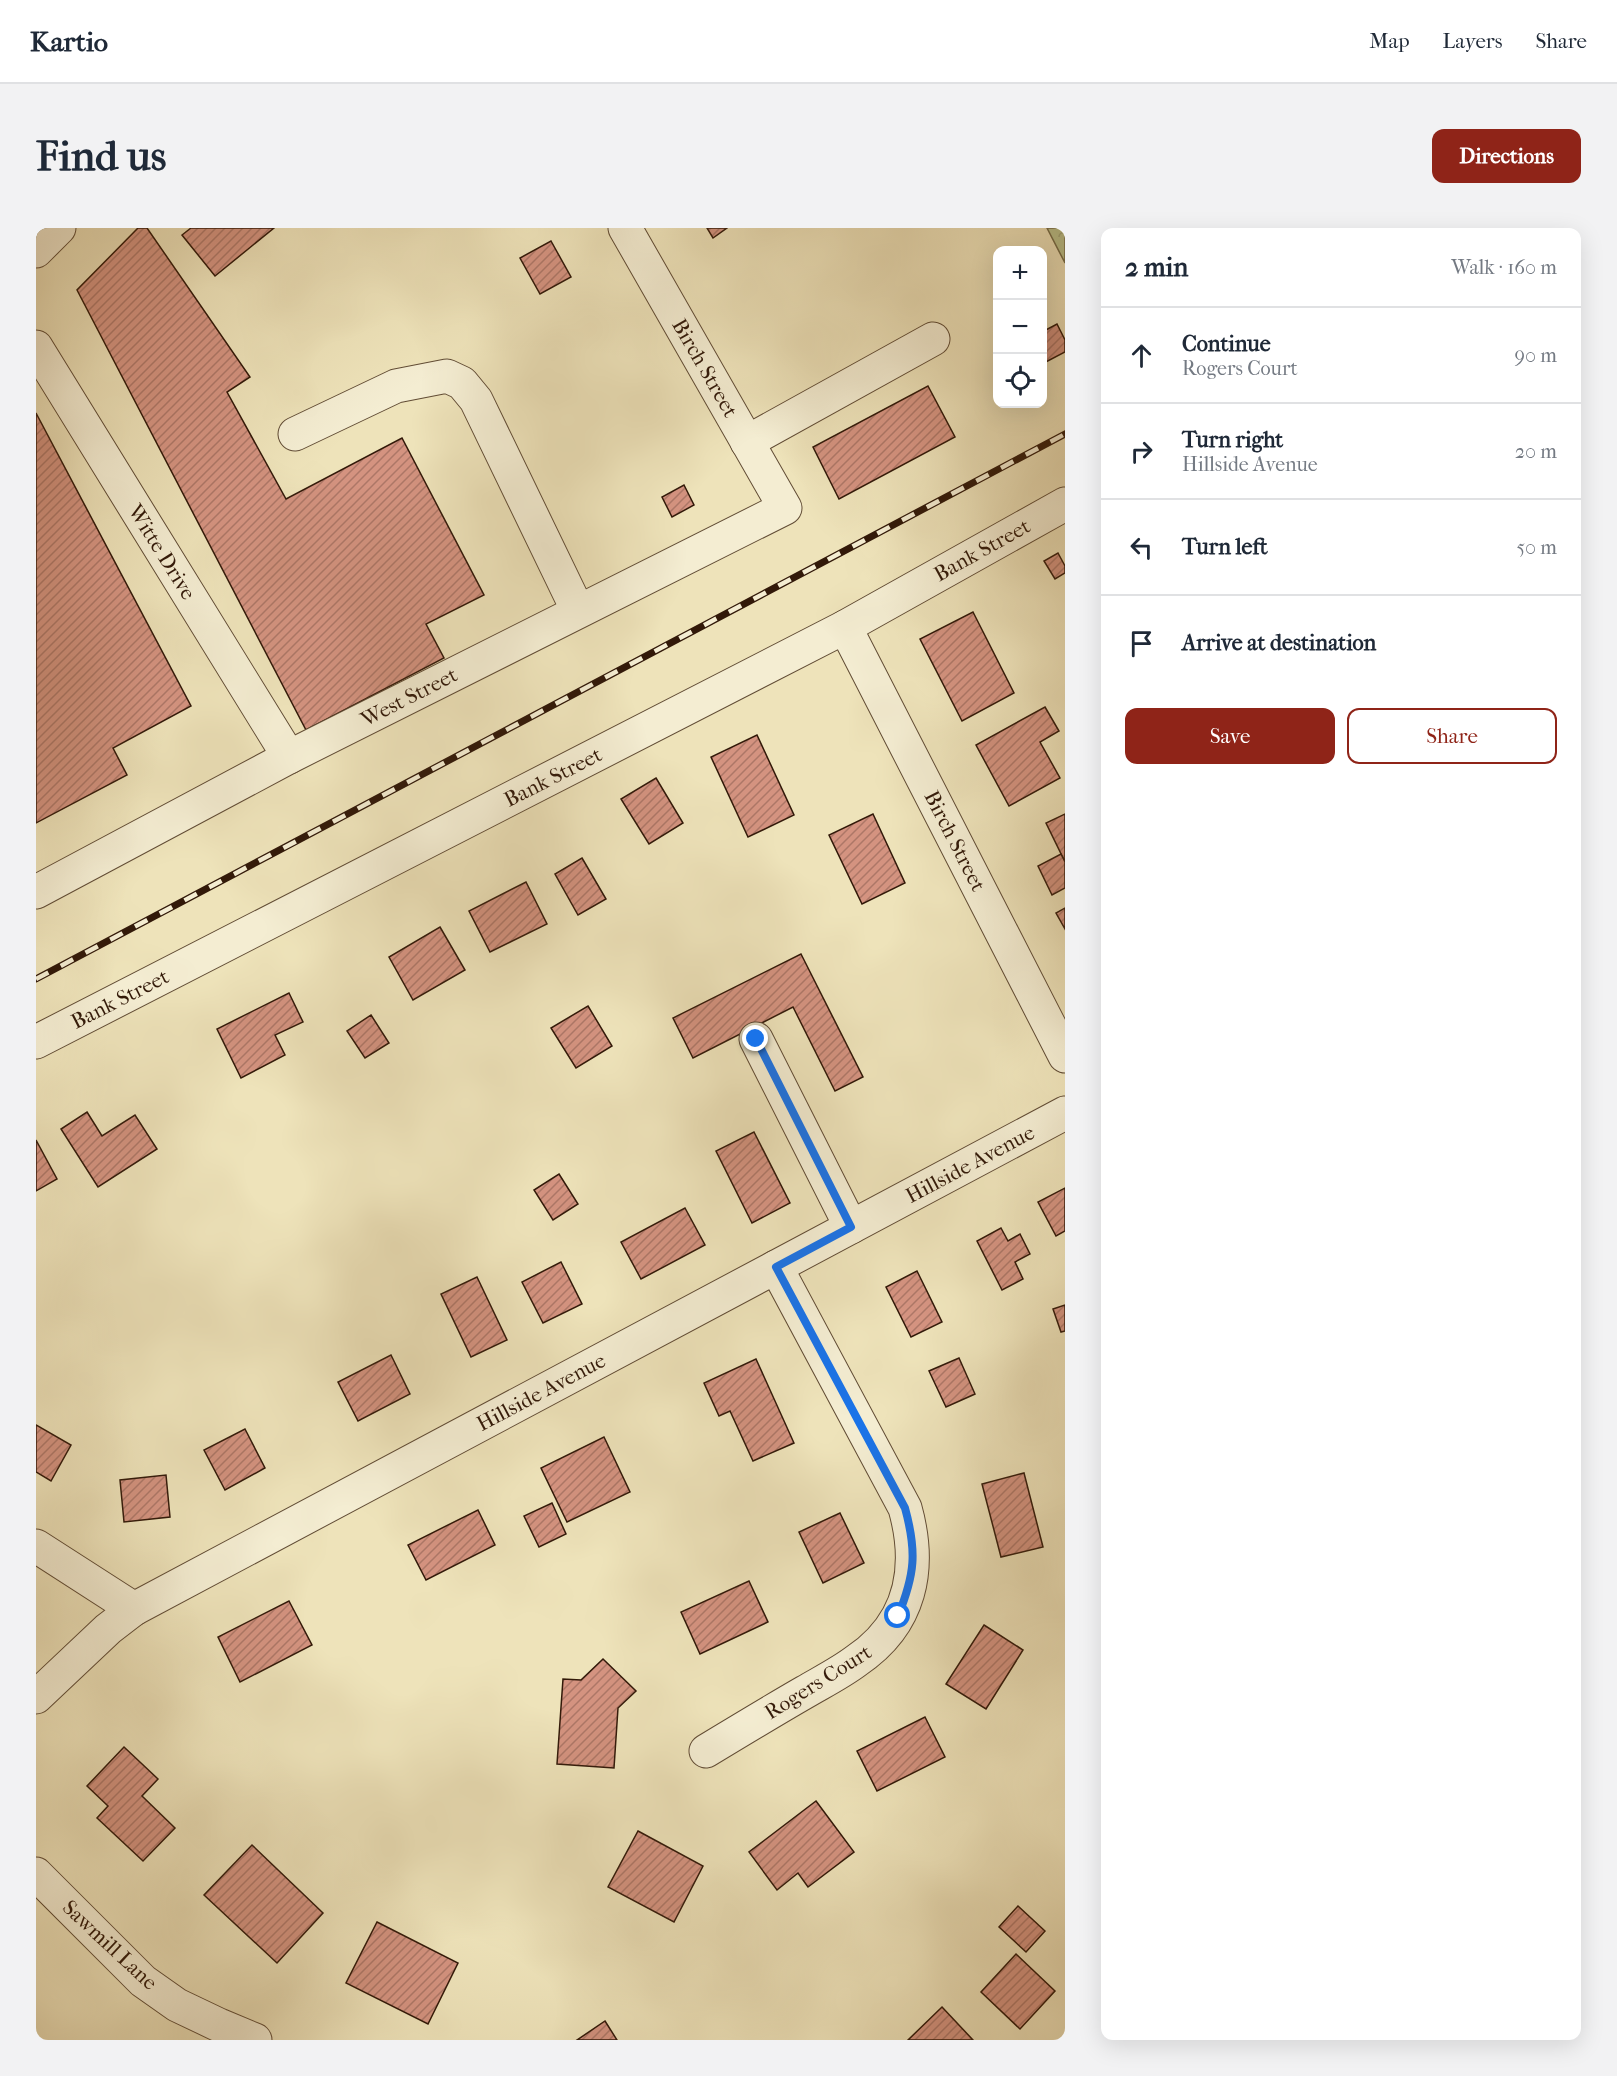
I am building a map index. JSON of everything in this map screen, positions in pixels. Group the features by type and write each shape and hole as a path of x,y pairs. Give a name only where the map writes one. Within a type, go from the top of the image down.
{"street":[{"path":"36,250 59,228"},
{"name":"Birch Street","path":"625,228 785,508"},
{"path":"747,442 933,339"},
{"name":"Witte Drive","path":"36,347 289,757"},
{"path":"295,434 396,386 447,376 462,383 476,400 578,611"},
{"name":"Bank Street","path":"36,1042 845,627 1065,504"},
{"name":"West Street","path":"36,892 289,757 785,508"},
{"name":"Birch Street","path":"845,627 1065,1056"},
{"path":"756,1039 851,1227"},
{"name":"Hillside Avenue","path":"36,1697 108,1629 134,1609 1065,1113"},
{"name":"Rogers Court","path":"706,1750 857,1661 880,1641 898,1616 910,1588 914,1562 912,1533 905,1508 776,1267"},
{"path":"36,1546 134,1609"},
{"name":"Sawmill Lane","path":"36,1874 143,1981 177,2005 255,2040"}],"green space":[{"path":"1047,228 1065,228 1065,263"}],"building":[{"path":"138,228 147,228 250,377 227,392 286,499 402,438 484,595 426,624 444,658 306,730 77,290"},
{"path":"191,228 274,228 215,276 182,235"},
{"path":"707,228 727,228 713,238"},
{"path":"551,241 571,277 540,294 520,258"},
{"path":"1057,324 1065,340 1065,352 1047,361 1047,354 1047,329"},
{"path":"928,386 955,437 839,499 813,447"},
{"path":"36,413 191,706 113,748 127,775 36,823"},
{"path":"684,485 694,505 672,517 662,497"},
{"path":"1058,553 1065,566 1065,573 1055,579 1044,561"},
{"path":"973,612 1014,693 962,721 920,639"},
{"path":"1045,707 1059,731 1040,742 1060,778 1009,806 976,745"},
{"path":"757,735 794,815 748,837 711,757"},
{"path":"656,778 683,823 649,844 621,799"},
{"path":"873,814 905,883 862,904 829,835"},
{"path":"1065,814 1065,862 1046,823"},
{"path":"1061,854 1065,862 1065,888 1052,895 1038,866"},
{"path":"582,858 606,899 578,915 555,874"},
{"path":"526,882 547,924 490,952 469,911"},
{"path":"1065,908 1065,929 1056,913"},
{"path":"440,927 465,970 413,1000 389,957"},
{"path":"801,954 863,1077 835,1091 793,1007 693,1058 673,1018"},
{"path":"289,993 303,1022 275,1035 285,1055 241,1078 217,1029"},
{"path":"588,1006 612,1046 576,1068 551,1028"},
{"path":"371,1015 389,1043 365,1058 347,1031"},
{"path":"87,1112 102,1136 135,1115 157,1149 98,1187 61,1129"},
{"path":"754,1132 790,1203 752,1223 716,1151"},
{"path":"36,1140 57,1179 36,1191"},
{"path":"559,1174 578,1204 553,1220 534,1190"},
{"path":"1065,1188 1065,1231 1056,1236 1038,1202"},
{"path":"685,1208 705,1245 641,1279 621,1242"},
{"path":"1001,1228 1008,1241 1020,1234 1030,1254 1015,1262 1023,1279 1002,1290 977,1241"},
{"path":"561,1262 582,1304 543,1323 522,1282"},
{"path":"917,1271 942,1322 911,1337 886,1287"},
{"path":"477,1277 507,1340 471,1357 441,1294"},
{"path":"1065,1305 1065,1331 1061,1332 1053,1309"},
{"path":"391,1355 410,1394 358,1421 338,1382"},
{"path":"959,1358 975,1394 946,1407 929,1371"},
{"path":"756,1359 794,1443 753,1461 730,1411 719,1416 704,1383"},
{"path":"36,1425 71,1445 51,1481 36,1472"},
{"path":"245,1429 265,1468 225,1490 204,1450"},
{"path":"604,1437 630,1492 567,1522 541,1468"},
{"path":"1024,1473 1043,1547 1001,1557 982,1484"},
{"path":"166,1475 170,1517 124,1522 120,1480"},
{"path":"552,1503 566,1534 539,1547 524,1516"},
{"path":"478,1510 495,1545 426,1580 408,1545"},
{"path":"840,1513 864,1563 823,1583 799,1532"},
{"path":"749,1581 768,1622 700,1654 681,1612"},
{"path":"289,1601 312,1645 240,1682 218,1637"},
{"path":"984,1625 1023,1650 986,1709 946,1684"},
{"path":"603,1659 636,1691 618,1708 614,1768 557,1764 563,1679 581,1680"},
{"path":"925,1717 945,1757 877,1791 857,1751"},
{"path":"124,1747 158,1779 142,1796 175,1828 143,1861 97,1818 108,1806 87,1786"},
{"path":"816,1801 854,1852 808,1887 798,1873 777,1890 749,1852"},
{"path":"638,1831 703,1866 674,1922 608,1887"},
{"path":"252,1845 323,1913 277,1963 204,1895"},
{"path":"1018,1906 1045,1931 1026,1952 999,1927"},
{"path":"377,1922 458,1963 428,2024 346,1983"},
{"path":"1016,1954 1055,1991 1020,2029 981,1992"},
{"path":"942,2007 973,2040 908,2040"},
{"path":"605,2021 617,2040 577,2040"}],"railway":[{"path":"36,979 1065,434"}],"route":[{"path":"756,1039 851,1227 776,1267 905,1508 912,1533 914,1562 910,1588 898,1616"}]}
